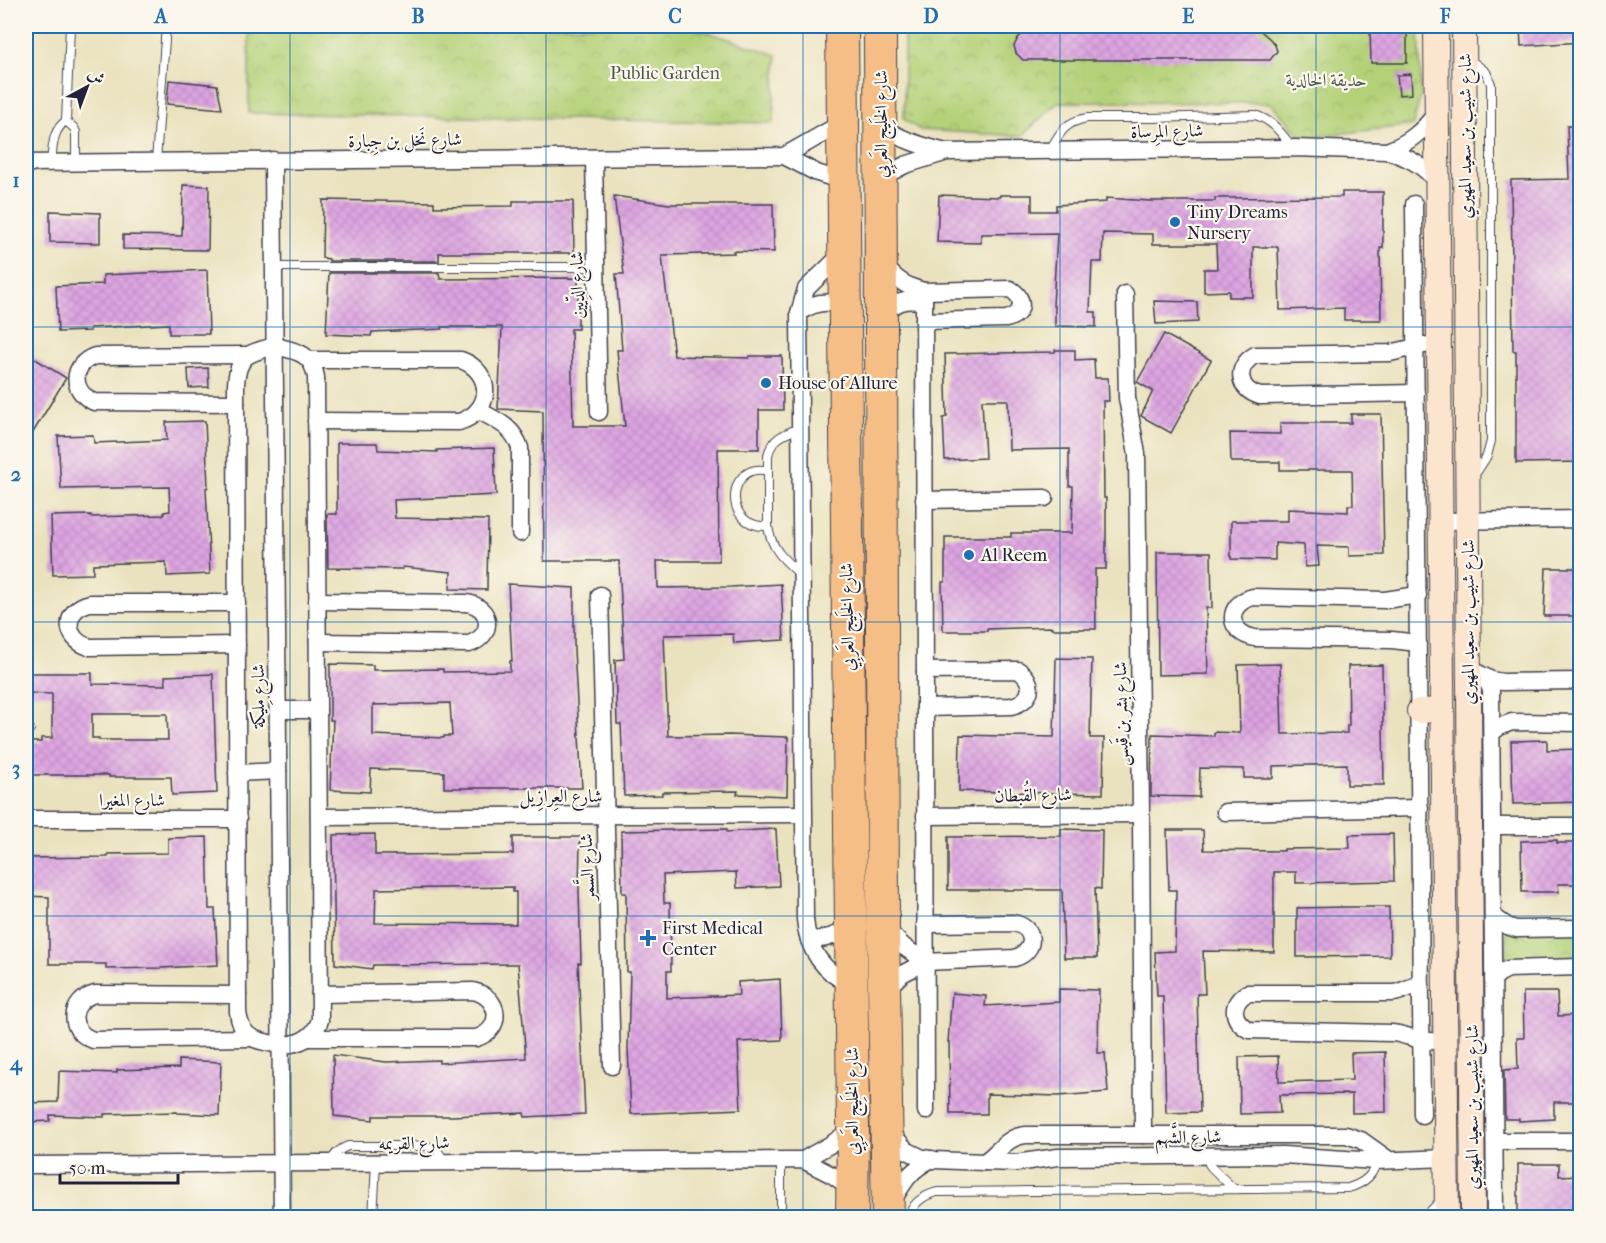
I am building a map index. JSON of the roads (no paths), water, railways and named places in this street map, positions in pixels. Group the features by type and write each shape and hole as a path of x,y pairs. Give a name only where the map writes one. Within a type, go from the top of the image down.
{"highway":[{"name":"شارع الخَلِيج العَربِي","path":"842,26 852,1204"},
{"name":"شارع الخَلِيج العَربِي","path":"880,26 884,991 886,1127 894,1215"}],"street":[{"name":"شارع شبيب بن سعيد المهيري","path":"1436,26 1437,182 1427,345 1440,521 1430,711 1445,1004 1433,1041 1446,1158 1447,1218"},
{"name":"شارع شبيب بن سعيد المهيري","path":"1464,26 1467,520 1475,671 1471,1002 1483,1061 1473,1218"},
{"name":"شارع المِرساة","path":"1387,151 1416,137 1437,112"},
{"name":"شارع نَخل بن جِبارة","path":"784,156 842,123"},
{"name":"شارع المِرساة","path":"881,126 917,145 947,152 1294,148 1387,151 1415,161 1437,182"},
{"name":"شارع المِرساة","path":"880,178 905,165 947,152"},
{"name":"شارع نَخل بن جِبارة","path":"26,163 784,156 817,173 842,181"},
{"name":"شارع الدِّيين","path":"594,158 598,412"},
{"name":"شارع مِليكة","path":"273,160 282,1218"},
{"path":"1414,204 1427,345 1416,393 1418,643 1430,711 1420,808 1421,985 1433,1041 1422,1115"},
{"path":"844,252 806,289 799,313 803,814 805,919 809,940 827,970 851,985"},
{"path":"881,259 898,281 924,296"},
{"path":"881,317 889,308 900,302 924,296 1010,289 1016,292 1020,299 1021,306 1018,313 1006,319 924,321"},
{"name":"شارع بِشر بن قَيس","path":"1125,294 1127,398 1137,454 1142,814 1143,1135"},
{"path":"924,296 926,1111"},
{"path":"799,313 805,308 820,303 837,303 844,306"},
{"path":"1416,393 1260,396 1246,389 1241,374 1248,359 1255,356 1390,352 1427,345"},
{"path":"236,403 94,402 80,391 77,385 77,372 84,362 95,356 246,355 275,346 301,353 310,360 315,371 320,1020 318,1027 308,1038"},
{"name":"شارع مِليكة","path":"246,355 237,374 236,403 238,995 239,1020 242,1028 251,1038"},
{"path":"310,360 461,360 476,367 484,381 485,396 478,410 466,420 452,422 316,421"},
{"path":"478,410 503,424 517,439 520,448 520,533"},
{"path":"924,500 1045,498"},
{"path":"1440,521 1581,519"},
{"name":"شارع السَّمر","path":"600,595 612,1066"},
{"path":"1418,595 1385,600 1253,597 1244,599 1237,605 1233,614 1238,631 1246,637 1392,640 1418,643"},
{"path":"317,601 466,603 478,606 487,621 485,633 481,639 470,644 318,642"},
{"name":"شارع مِليكة","path":"237,603 90,603 78,607 70,624 73,636 83,645 89,646 237,645"},
{"path":"925,671 1018,670 1025,675 1030,691 1020,704 1011,706 925,708"},
{"name":"شارع شبيب بن سعيد المهيري","path":"1475,671 1491,680 1503,682 1581,681"},
{"path":"1475,671 1487,680 1491,690 1493,979 1483,1061 1495,1141 1495,1218"},
{"path":"278,710 318,710"},
{"path":"1492,732 1512,722 1581,723"},
{"path":"237,773 278,771"},
{"path":"1225,812 1420,808"},
{"name":"شارع العِرازِيل","path":"319,817 803,814"},
{"name":"شارع القُبطان","path":"925,816 1142,814"},
{"name":"شارع المغيرا","path":"26,819 238,819"},
{"path":"1492,826 1581,826"},
{"path":"1493,916 1506,926 1516,929 1581,928"},
{"path":"884,991 902,974 925,962 1015,958 1028,951 1031,944 1027,929 1020,924 925,924"},
{"path":"884,926 903,946 925,962"},
{"path":"809,940 835,936 850,927"},
{"path":"1493,979 1508,969 1581,967"},
{"path":"1421,985 1393,993 1247,993 1236,1004 1235,1012 1237,1020 1249,1030 1397,1033 1433,1041"},
{"path":"238,995 95,994 82,999 74,1018 78,1030 93,1040 251,1038 281,1046 308,1038 476,1038 492,1029 496,1016 492,1002 487,997 473,991 320,994"},
{"path":"1445,1004 1471,1002"},
{"name":"شارع الشَّهم","path":"886,1127 906,1150 920,1157 984,1162 1015,1163 1058,1157 1291,1155 1375,1160 1446,1158"},
{"name":"شارع القريمه","path":"803,1160 828,1147 853,1128"},
{"path":"984,1162 996,1154 1010,1139 1026,1135 1346,1135 1365,1144 1375,1160"},
{"path":"1015,1137 1009,1146 1009,1152 1015,1163"},
{"name":"شارع شبيب بن سعيد المهيري","path":"1495,1141 1581,1141"},
{"path":"1365,1144 1366,1153 1375,1160"},
{"path":"894,1215 903,1183 913,1170 932,1159"},
{"name":"شارع القريمه","path":"26,1165 803,1160 834,1176 852,1204"}],"lane":[{"path":"51,162 56,132 66,121 70,26"},
{"path":"156,161 166,26"},
{"path":"1049,152 1060,132 1067,125 1087,118 1255,115 1267,119 1294,148"},
{"path":"66,121 76,132 76,162"},
{"path":"274,267 596,267"},
{"path":"800,428 783,434 775,440 769,450 768,526 775,549 801,576"},
{"path":"768,471 749,471 738,483 735,498 736,506 743,519 750,524 768,526"},
{"path":"330,1163 335,1154 348,1146 433,1147 441,1153 446,1162"},
{"path":"1208,1156 1212,1168 1234,1189"},
{"path":"781,1160 781,1218"},
{"path":"894,1215 913,1206 922,1197 937,1192 1348,1188 1361,1183 1370,1176 1376,1167 1375,1160"},
{"path":"374,1218 376,1163"},
{"path":"1424,1218 1447,1193"}],"place":[{"name":"Tiny Dreams Nursery","path":"1175,222"},
{"name":"House of Allure","path":"766,383"},
{"name":"Al Reem","path":"969,555"},
{"name":"First Medical Center","path":"648,938"}],"park label":[{"name":"Public Garden","path":"665,73"},
{"name":"حديقة الخالدية","path":"1326,80"}]}
